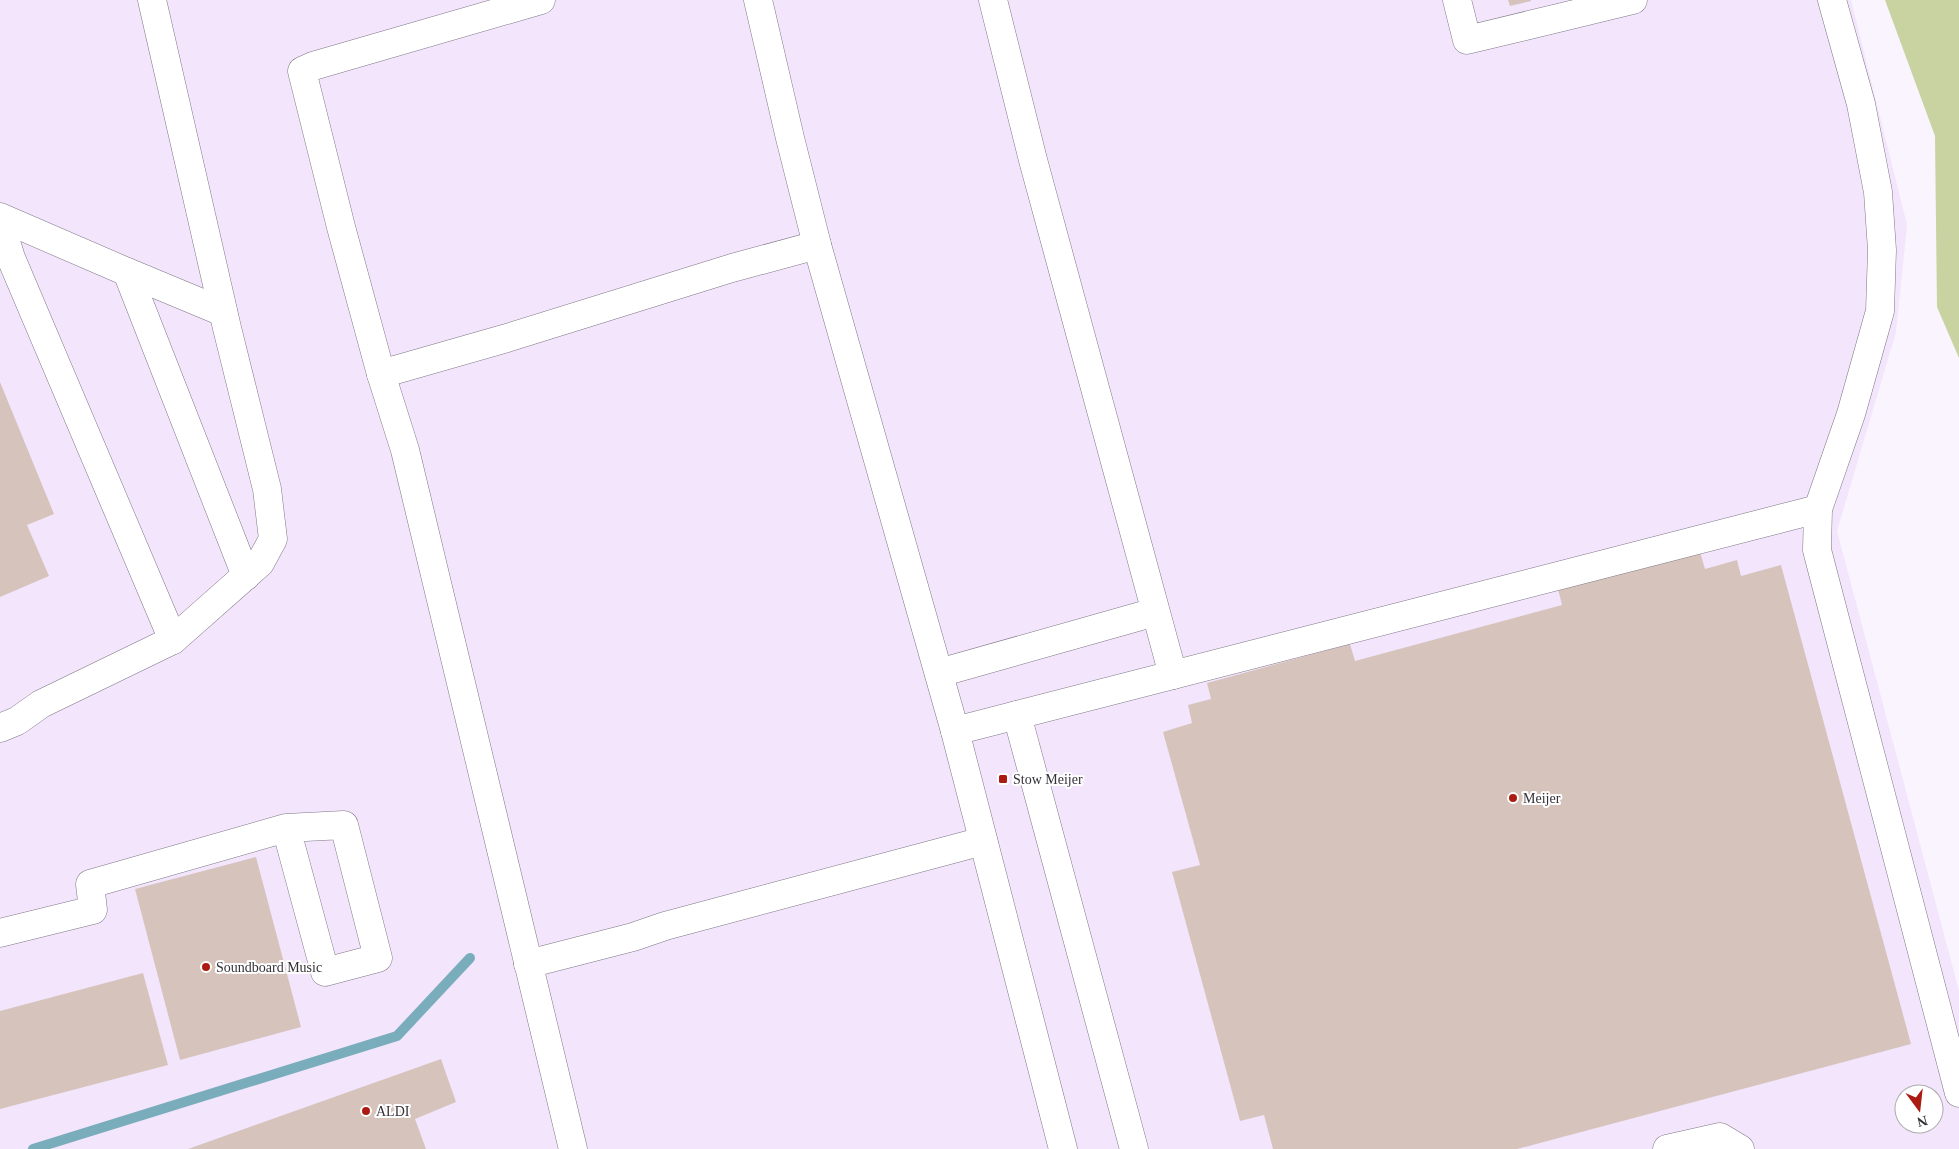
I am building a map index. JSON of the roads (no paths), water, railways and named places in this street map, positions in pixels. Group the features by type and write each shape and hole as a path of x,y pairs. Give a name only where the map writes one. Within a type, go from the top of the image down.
{"lane":[{"path":"0,728 17,721 41,704 173,640 260,563 273,539 267,489 152,0"},
{"path":"542,0 312,66 302,71 340,227 381,374 405,450 573,1149"},
{"path":"758,0 817,245 955,731 1063,1149"},
{"path":"993,0 1033,160 1173,674"},
{"path":"1457,0 1467,40 1633,0"},
{"path":"1832,0 1861,104 1878,192 1882,250 1880,311 1851,414 1818,509 1817,550 1959,1093"},
{"path":"0,217 224,312"},
{"path":"0,222 11,258 173,640"},
{"path":"381,374 507,338 732,268 817,245"},
{"path":"127,272 246,576"},
{"path":"955,731 1818,509"},
{"path":"938,673 1155,612"},
{"path":"1017,714 1134,1149"},
{"path":"0,932 93,910 90,884 286,828 344,825 378,958 325,972 286,828"},
{"path":"528,964 632,938 674,924 984,841"},
{"path":"1666,1149 1720,1137 1740,1149"}],"waterway":[{"path":"33,1149 397,1036 470,958"}],"place":[{"name":"Stow Meijer","path":"1003,779"},
{"name":"Meijer","path":"1513,798"},
{"name":"Soundboard Music","path":"206,967"},
{"name":"ALDI","path":"366,1111"}]}
